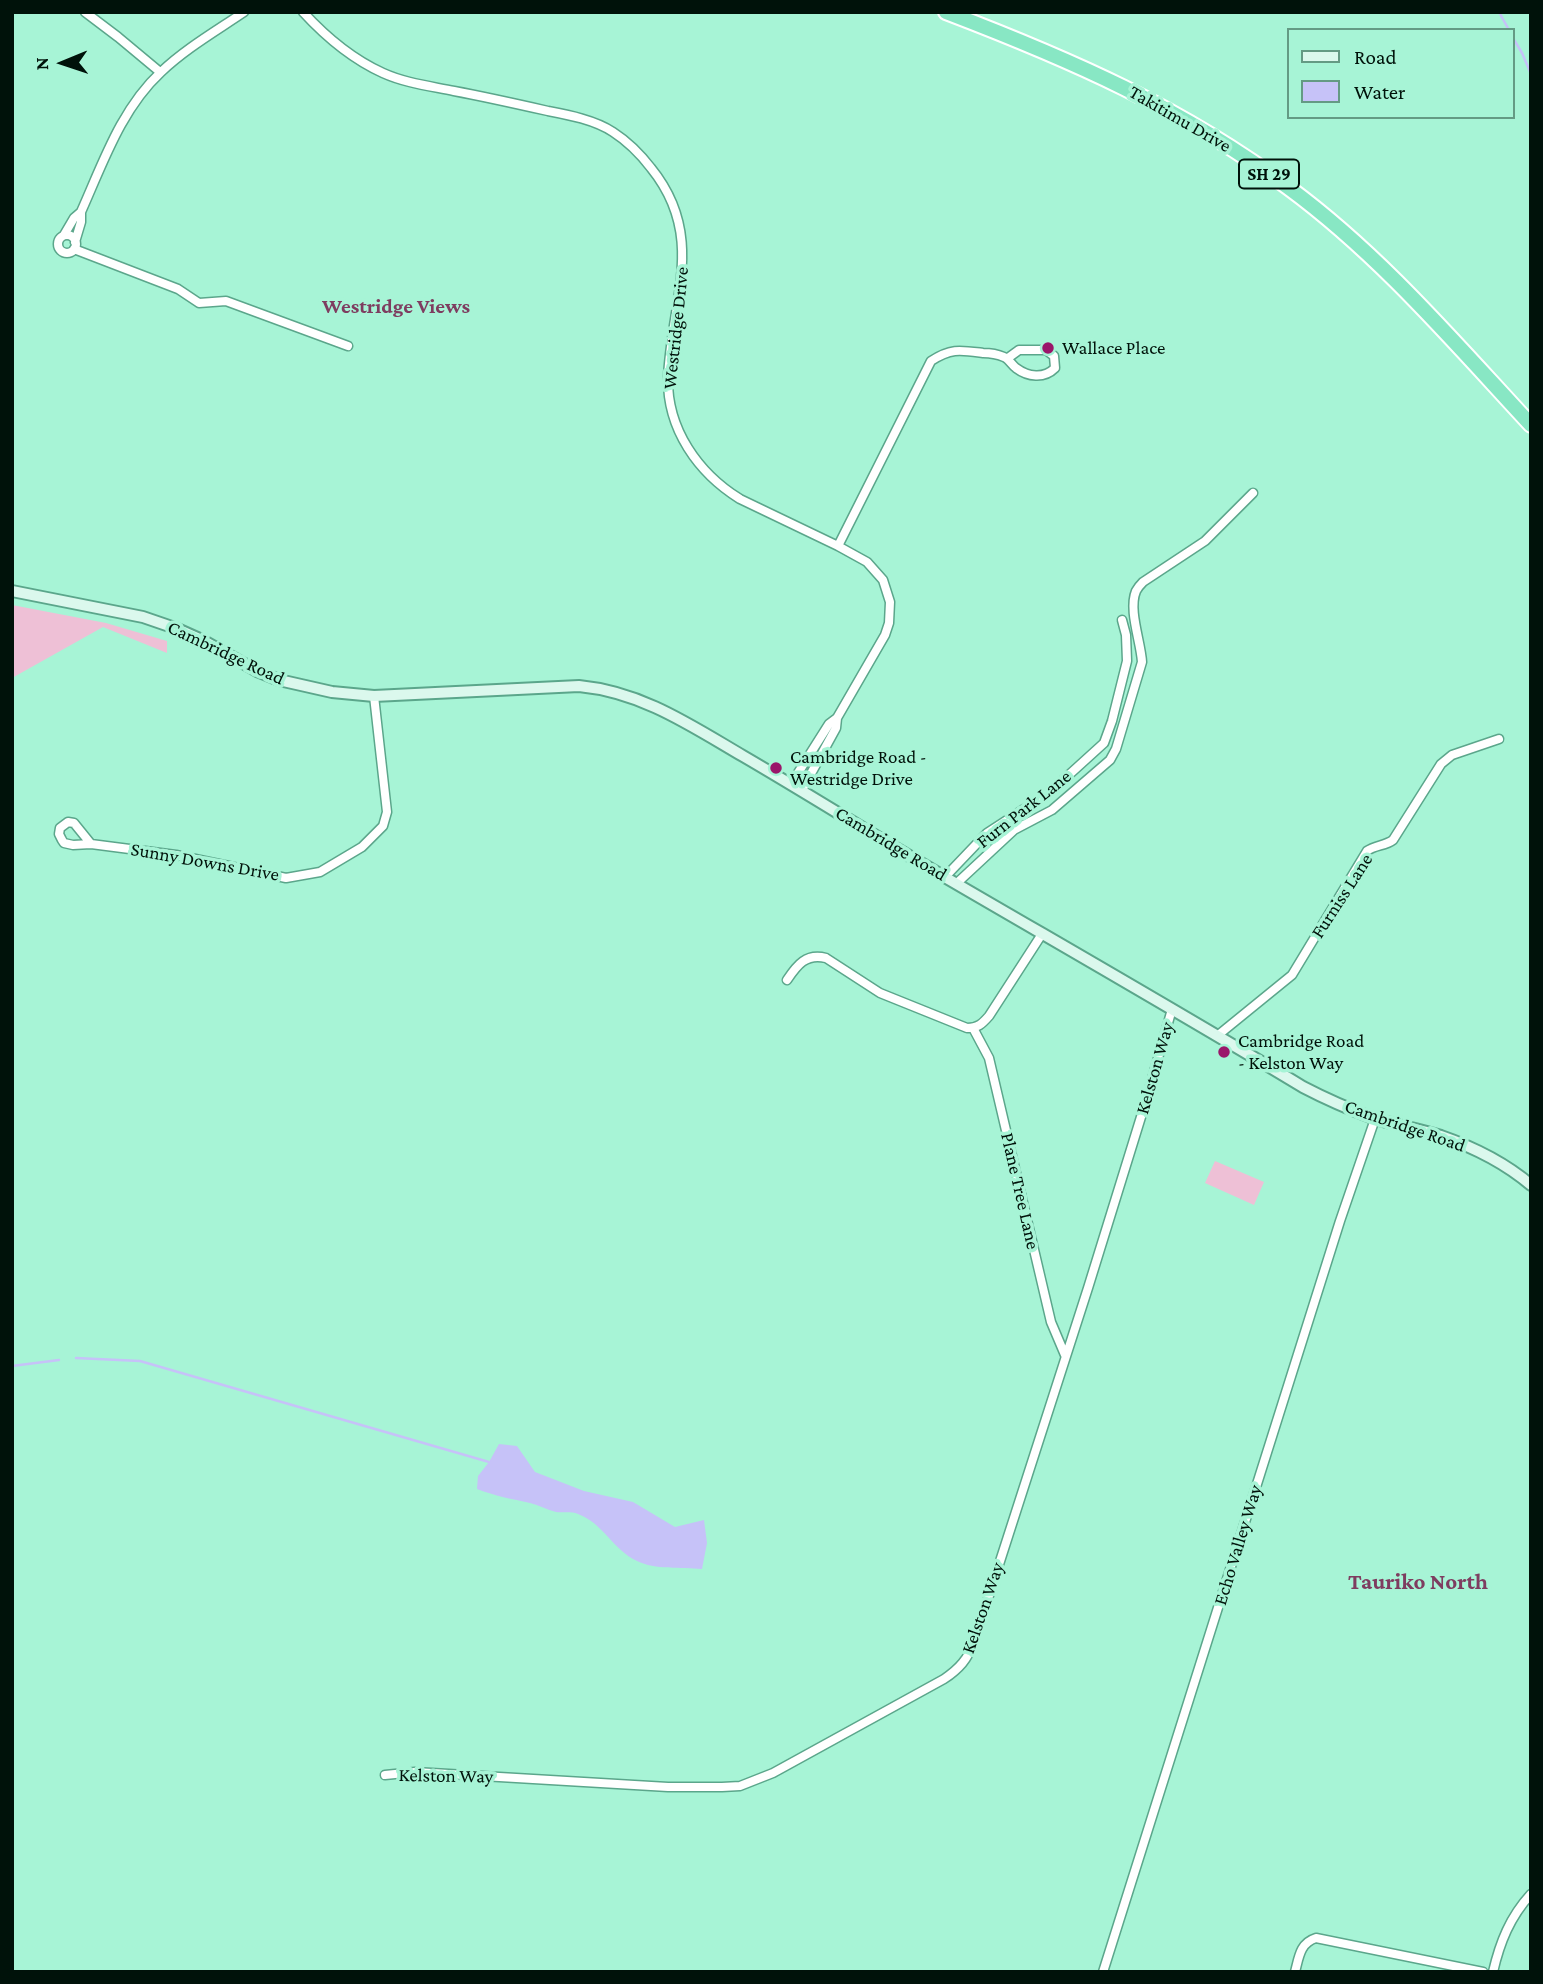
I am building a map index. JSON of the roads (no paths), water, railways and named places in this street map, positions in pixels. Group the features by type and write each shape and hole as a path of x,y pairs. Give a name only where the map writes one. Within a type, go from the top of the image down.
{"highway":[{"name":"Takitimu Drive","path":"946,12 1067,60 1142,95 1217,138 1290,188 1394,279 1531,425"}],"main road":[{"name":"Cambridge Road","path":"12,591 143,617 187,634 279,680 332,692 374,696 559,686 610,690 638,699 678,718 792,784 1303,1087 1375,1119 1440,1136 1466,1146 1507,1167 1531,1185"}],"street":[{"path":"85,12 160,72"},
{"path":"81,212 59,240 58,246 67,253 74,245 81,212 122,122 146,87 160,72 190,49 244,12"},
{"name":"Westridge Drive","path":"303,12 344,51 383,73 423,86 584,120 613,131 633,148 663,184 678,221 682,240 683,276 668,380 671,409 686,446 696,461 725,490 867,562 876,570 888,590 890,613 885,635 837,718 829,724 792,784"},
{"path":"64,235 72,237 74,245"},
{"path":"74,245 178,289 200,303 226,301 348,346"},
{"path":"838,546 931,361 953,350 1008,358 1018,369 1037,376 1043,376 1055,368 1054,356 1046,350 1019,350 1008,358"},
{"path":"957,883 1014,830 1052,810 1110,760 1142,662 1135,617 1136,590 1143,582 1205,541 1252,493"},
{"name":"Furn Park Lane","path":"945,877 987,833 1050,792 1104,743 1127,661 1126,635 1122,620"},
{"name":"Sunny Downs Drive","path":"91,844 176,855 286,877 320,872 362,847 383,826 387,812 374,696"},
{"name":"Westridge Drive","path":"802,790 836,728 837,718"},
{"name":"Furniss Lane","path":"1217,1036 1292,975 1367,851 1393,840 1441,764 1452,755 1499,739"},
{"path":"787,980 799,964 809,957 818,956 826,958 880,993 967,1027 979,1027 989,1016 1042,934"},
{"name":"Kelston Way","path":"385,1775 415,1772 668,1787 740,1786 784,1767 954,1673 970,1655 1049,1412 1172,1009"},
{"name":"Plane Tree Lane","path":"973,1028 989,1058 1051,1322 1065,1355"},
{"name":"Echo Valley Way","path":"1103,1972 1340,1221 1375,1119"},
{"path":"1493,1972 1500,1942 1511,1921 1531,1894"},
{"path":"1295,1972 1302,1948 1316,1938 1483,1972"}],"water":[{"path":"499,1444 517,1446 535,1472 584,1491 633,1502 675,1527 704,1520 707,1543 702,1569 644,1564 621,1550 587,1518 573,1513 556,1512 477,1489 478,1476"}],"waterway":[{"path":"1499,12 1508,28"},
{"path":"1515,41 1531,74"},
{"path":"76,1358 140,1361 489,1462"},
{"path":"12,1366 59,1360"}],"place":[{"name":"Wallace Place","path":"1048,348"},
{"name":"Cambridge Road - Westridge Drive","path":"776,768"},
{"name":"Cambridge Road - Kelston Way","path":"1224,1052"}],"district":[{"name":"Westridge Views","path":"396,307"},
{"name":"Tauriko North","path":"1418,1582"}]}
